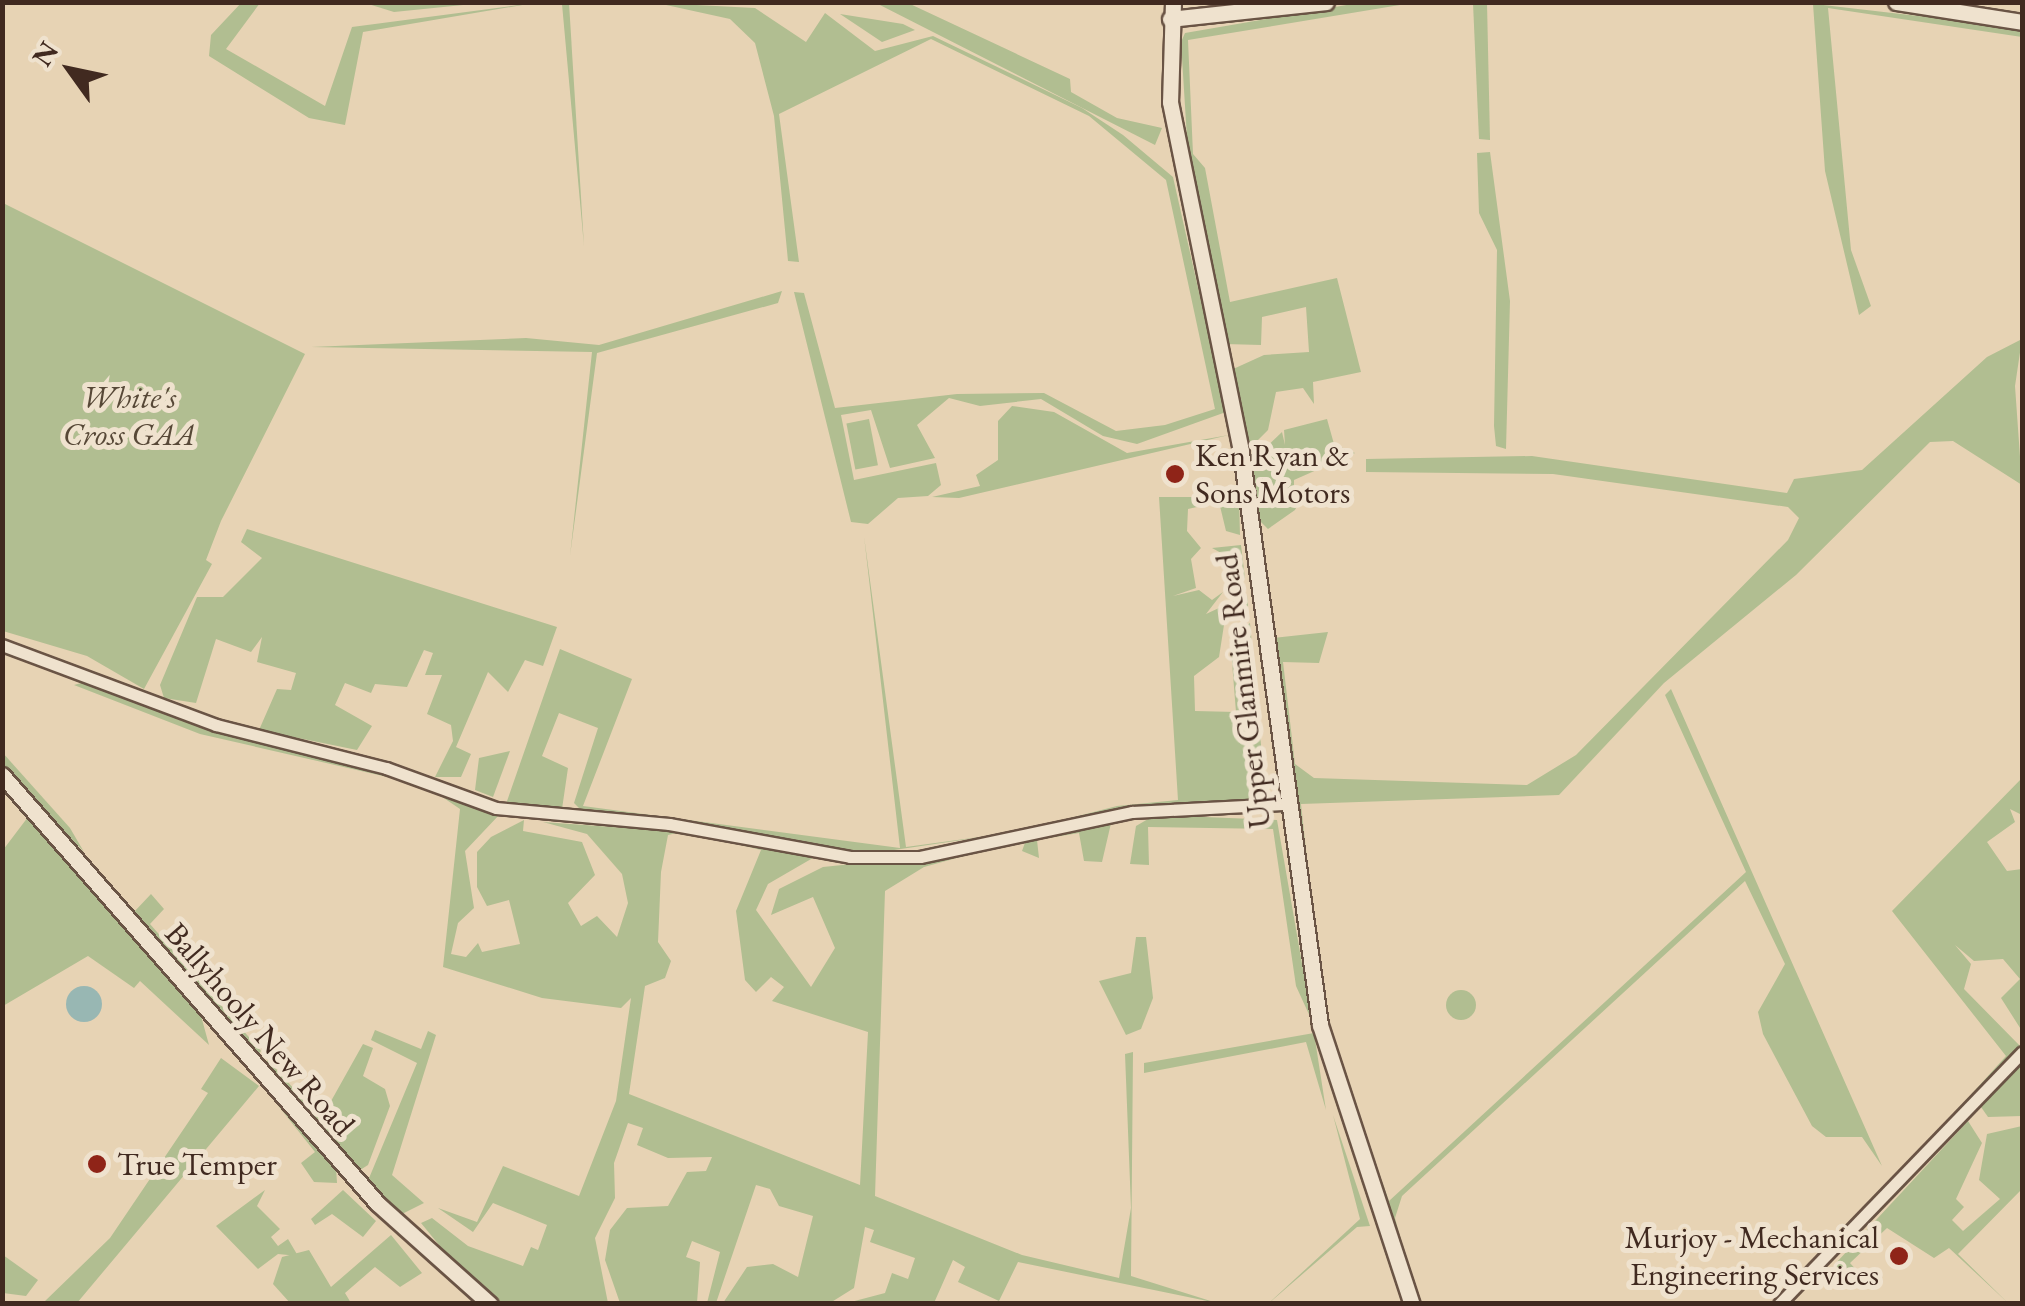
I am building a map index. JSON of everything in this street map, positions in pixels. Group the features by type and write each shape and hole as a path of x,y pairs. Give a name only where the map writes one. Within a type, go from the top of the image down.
{"main road":[{"path":"1171,11 1326,2"},
{"path":"1896,2 2022,22"},
{"name":"Upper Glanmire Road","path":"1171,11 1170,102 1241,452 1283,804 1335,1091 1412,1304"},
{"name":"Ballyhooly New Road","path":"2,776 378,1204 490,1304"}],"street":[{"path":"2,645 216,725 386,768 506,810 669,824 850,856 920,857 1132,812 1283,804"},
{"path":"1778,1304 2022,1052"}],"green space":[{"path":"242,2 260,3 226,49 325,106 352,27 534,3 363,32 345,125 309,118 209,56 211,35"},
{"path":"365,3 483,3 394,12"},
{"path":"569,3 584,246 562,4"},
{"path":"657,3 755,8 806,42 825,13 875,51 933,36 1082,108 1123,135 1173,177 1226,412 1137,444 1103,436 1041,399 980,406 949,398 917,425 935,458 890,468 871,410 841,415 854,480 936,463 941,485 928,496 898,498 868,524 851,522 794,292 804,293 835,408 957,394 1044,393 1116,431 1165,425 1215,409 1166,180 1089,116 931,39 779,114 799,262 788,261 774,116 755,43 730,19"},
{"path":"876,3 908,3 1070,79 1071,92 1117,118 1162,128 1155,145"},
{"path":"1358,3 1412,3 1188,40 1193,154 1205,168 1230,302 1337,278 1361,372 1313,382 1314,404 1303,388 1276,392 1268,430 1254,444 1245,439 1231,370 1264,355 1309,352 1306,307 1262,317 1261,345 1225,344 1189,170 1181,42 1185,33"},
{"path":"1473,3 1487,3 1490,140 1479,139"},
{"path":"1806,3 2022,28 2022,37 1828,8 1851,250 1871,306 1859,315 1825,171 1813,4"},
{"path":"840,14 903,24 915,30 882,42"},
{"path":"1490,152 1510,301 1506,449 1496,446 1494,426 1497,250 1479,213 1477,153"},
{"name":"White's Cross GAA","path":"3,203 305,354 221,521 206,560 212,564 144,689 87,656 3,631"},
{"path":"782,291 778,303 597,353 570,556 592,352 311,347 526,338 599,345"},
{"path":"2022,339 2015,386 2022,485 1953,441 1930,442 1796,575 1664,683 1559,795 1301,804 1324,1013 1273,638 1328,632 1319,663 1283,662 1295,764 1314,778 1527,785 1576,755 1788,540 1799,518 1788,507 1553,474 1366,472 1366,459 1532,456 1787,493 1794,479 1862,470 1987,357"},
{"path":"1012,406 1054,412 1127,453 1229,435 959,498 932,497 980,486 976,475 998,460 998,421"},
{"path":"869,419 878,465 855,470 846,423"},
{"path":"1327,419 1334,444 1355,453 1294,480 1294,491 1305,491 1295,510 1268,529 1258,519 1251,462 1282,432 1285,445 1284,430"},
{"path":"1159,497 1239,497 1240,535 1226,531 1219,502 1188,509 1187,531 1201,548 1191,559 1196,588 1173,596 1199,590 1212,600 1223,592 1206,614 1247,595 1248,606 1224,625 1219,657 1194,676 1195,711 1236,712 1230,637 1250,623 1266,800 1140,807 1027,829 1117,806 1178,800"},
{"path":"247,529 557,627 543,666 525,660 508,692 488,672 456,747 471,754 461,777 435,777 453,741 451,725 427,714 442,675 425,675 433,653 424,650 407,687 375,684 371,693 345,683 335,705 372,726 357,750 259,730 277,689 291,690 296,673 257,662 262,637 251,652 216,639 196,703 164,698 160,685 197,597 223,597 262,558 241,542"},
{"path":"864,536 906,847 1016,832 867,854 582,811 574,803 598,728 559,713 542,756 568,768 562,809 506,804 560,649 632,679 583,806 900,848"},
{"path":"1241,545 1245,578 1233,587 1223,554 1212,548"},
{"path":"85,682 202,727 422,785 200,734 74,685"},
{"path":"1671,689 1882,1166 1862,1137 1826,1137 1812,1126 1763,1034 1758,1012 1785,964 1745,881 1402,1196 1395,1218 1414,1289 1345,1103 1325,1022 1389,1201 1746,872 1665,695"},
{"path":"510,751 493,797 475,790 479,758"},
{"path":"2,752 70,828 84,852 3,767"},
{"path":"2022,778 2022,815 2010,809 2015,822 1987,842 2007,871 2022,869 2022,1031 2001,998 2020,979 2003,959 1974,961 1955,945 1971,964 1964,989 2021,1047 1893,1181 2006,1056 1892,911"},
{"path":"432,790 500,814 465,851 474,908 458,923 451,954 466,957 478,943 482,952 520,944 509,900 487,906 477,887 477,852 491,837 524,820 523,831 582,842 595,875 568,903 581,926 597,916 617,937 628,903 622,874 587,834 543,822 681,832 668,835 661,872 658,942 671,961 665,978 645,986 629,1094 860,1185 868,1032 772,1001 784,987 771,977 756,992 745,980 736,911 761,850 691,833 818,855 768,884 756,910 811,987 835,948 813,897 771,915 779,889 823,867 986,850 924,867 885,891 875,1196 1022,1255 1119,1278 1131,1208 1125,1054 1133,1052 1131,1276 1217,1303 1018,1262 999,1301 958,1282 965,1267 953,1260 934,1303 847,1303 885,1293 892,1273 908,1279 915,1258 870,1242 874,1230 865,1227 854,1288 830,1303 723,1303 747,1267 773,1264 798,1277 813,1216 779,1206 770,1189 756,1185 716,1303 707,1303 720,1252 692,1241 686,1257 700,1262 697,1303 620,1303 605,1260 610,1230 627,1208 668,1206 687,1172 706,1171 712,1157 668,1158 637,1145 643,1128 628,1123 614,1163 615,1198 595,1238 608,1303 502,1303 467,1279 421,1223 432,1218 468,1246 523,1266 531,1247 538,1250 547,1225 493,1203 473,1232 438,1208 477,1222 503,1166 579,1196 616,1101 631,998 621,1008 542,998 443,967 460,809"},
{"path":"1155,815 1277,820 1312,1021 1296,986 1273,829 1148,827 1149,865 1130,864 1136,826"},
{"path":"28,817 200,1012 209,1045 140,981 134,988 88,956 3,1006 3,850"},
{"path":"1112,819 1102,862 1084,861 1079,833 1037,840 1039,858 1022,851 1026,840"},
{"path":"151,894 164,909 150,924 261,1051 256,1057 141,927 134,912"},
{"path":"1136,937 1146,937 1153,998 1141,1029 1126,1035 1099,981 1131,973"},
{"path":"1461,990 1475,999 1476,1005 1467,1019 1461,1020 1447,1011 1446,1005 1455,991"},
{"path":"375,1030 421,1049 428,1031 436,1035 392,1175 424,1203 398,1216 367,1183 417,1063 371,1040"},
{"path":"1314,1033 1326,1110 1306,1042 1144,1073 1144,1063"},
{"path":"363,1044 373,1048 363,1076 385,1089 390,1106 368,1165 357,1172 263,1067 268,1060 321,1119"},
{"path":"2022,1057 2022,1116 1988,1117 1981,1107"},
{"path":"221,1058 259,1086 77,1303 43,1303 110,1238 208,1093 201,1089"},
{"path":"268,1093 336,1167 337,1183 314,1182 301,1163 315,1152"},
{"path":"1333,1115 1370,1226 1357,1227 1269,1303 1360,1219"},
{"path":"1968,1121 1982,1143 1956,1199 1964,1207 1952,1220 1963,1231 2000,1199 1979,1180 1987,1134 2022,1126 2022,1189 1958,1254 2008,1303 1949,1248 1934,1258 1887,1228 1850,1263 1860,1274 1838,1283 1836,1263"},
{"path":"265,1190 257,1206 280,1229 271,1237 278,1246 288,1239 298,1256 278,1254 258,1269 216,1226"},
{"path":"343,1190 376,1221 363,1237 332,1214 315,1225 311,1219"},
{"path":"391,1235 422,1273 400,1287 375,1267 345,1293 351,1303 291,1304 273,1284 282,1257 309,1250 331,1287"},
{"path":"3,1255 38,1280 26,1296 3,1293"}],"water":[{"path":"84,986 97,991 102,1004 97,1017 84,1022 71,1017 66,1004 71,991"}],"place":[{"name":"Ken Ryan & Sons Motors","path":"1175,474"},
{"name":"True Temper","path":"97,1164"},
{"name":"Murjoy - Mechanical Engineering Services","path":"1899,1256"}]}
